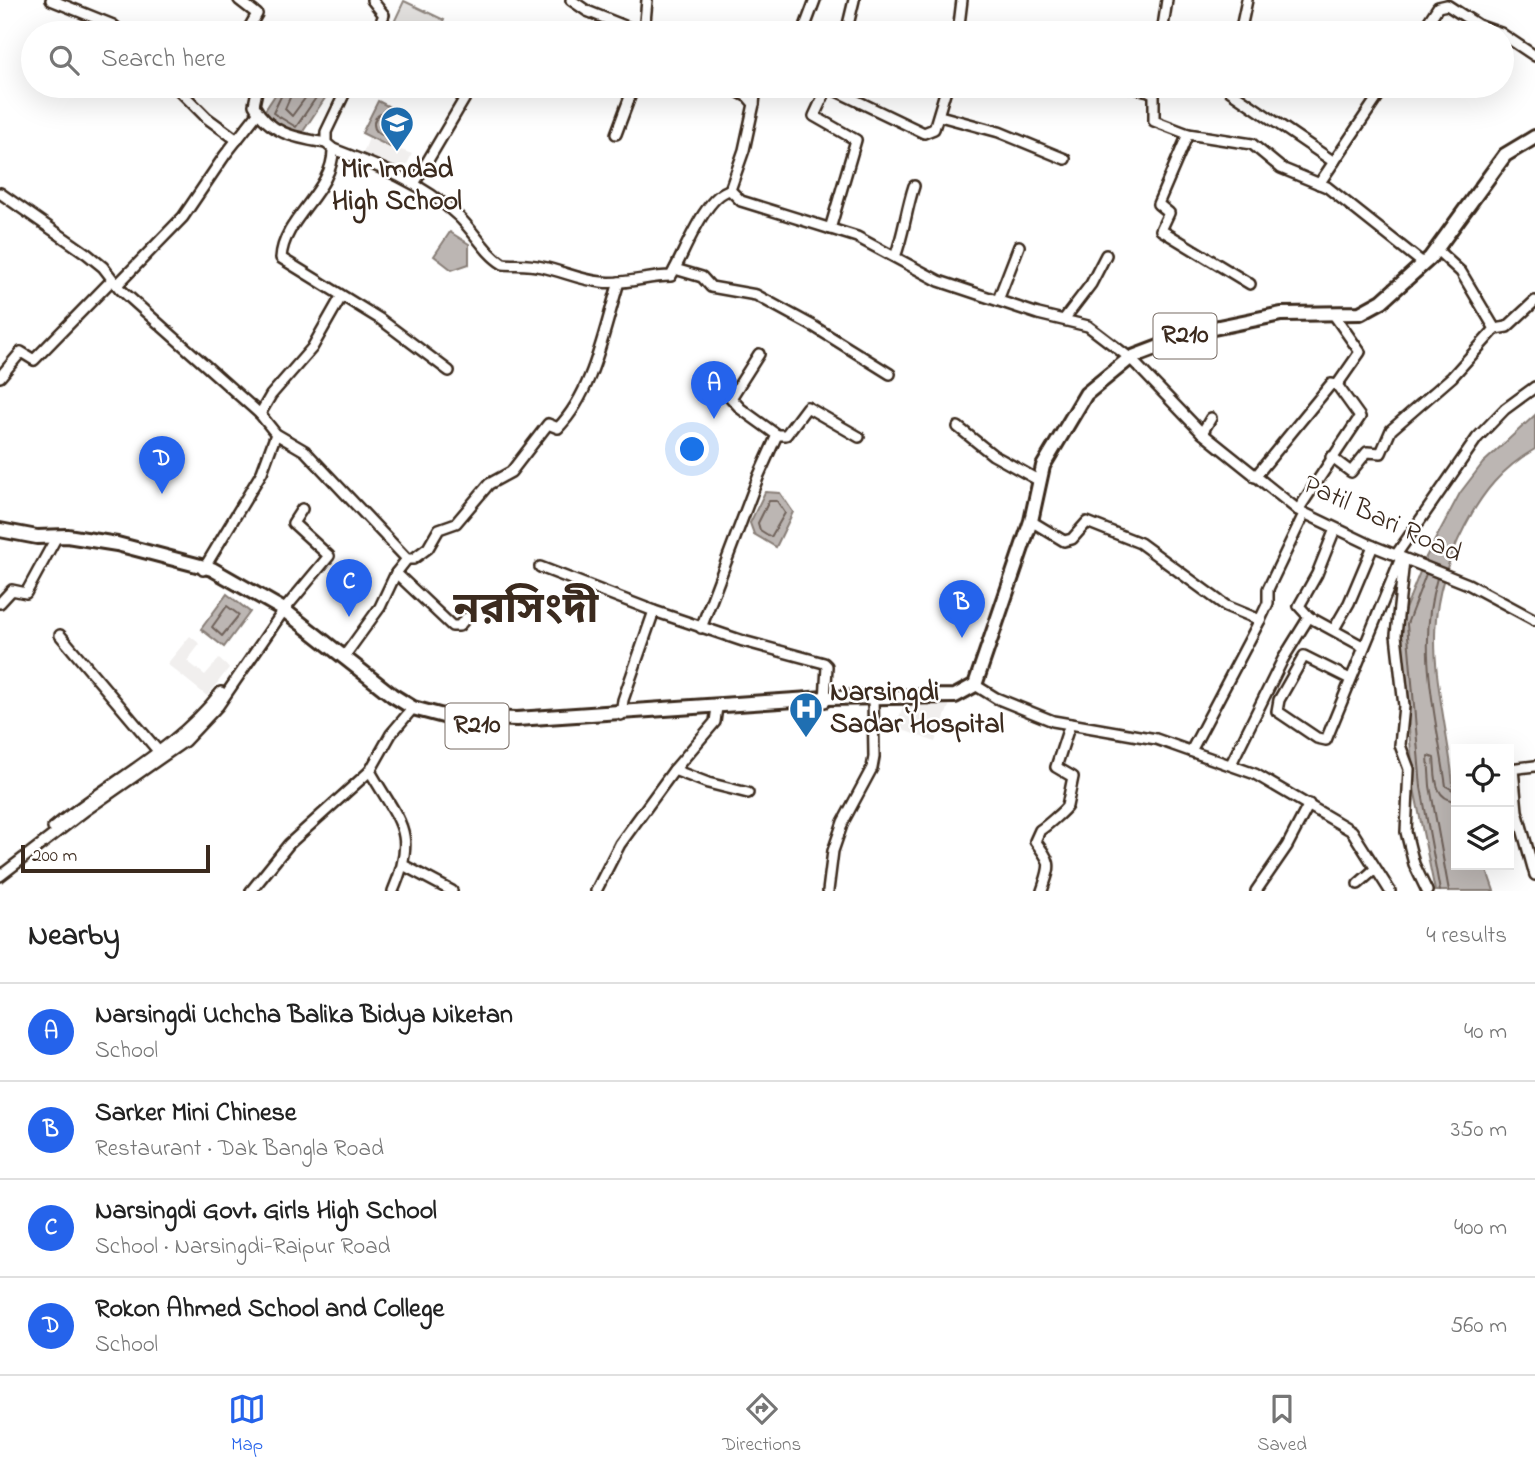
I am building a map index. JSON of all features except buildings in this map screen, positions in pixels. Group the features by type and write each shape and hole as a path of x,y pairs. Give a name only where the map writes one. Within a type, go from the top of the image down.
{"main road":[{"name":"R210","path":"280,616 411,710 478,720 717,710 873,698 941,696 965,692 975,685 1031,521 1038,480 1051,448 1086,394 1130,358 1167,342 1240,321 1281,314 1360,313 1382,301 1437,250 1505,155 1535,137"},
{"name":"R210","path":"0,530 59,538 71,536 117,544 204,568 344,658 411,710"}],"street":[{"path":"51,0 103,21"},
{"path":"239,0 257,14 253,21"},
{"path":"372,0 384,15 381,21"},
{"path":"571,0 587,11 612,21"},
{"path":"644,21 647,0"},
{"path":"807,21 815,0"},
{"path":"849,21 854,0"},
{"path":"959,21 962,0"},
{"path":"1164,21 1167,0"},
{"path":"1243,21 1247,0"},
{"path":"1429,21 1438,8 1447,5 1472,21"},
{"path":"1514,41 1535,55"},
{"path":"187,98 207,118 237,140"},
{"path":"255,98 254,105 258,113 291,137 330,146 414,184 458,216 503,264 539,266 569,276 619,282 671,276 713,199 730,190 744,150 755,98"},
{"path":"342,98 326,132 330,146 325,178 288,236 281,256 284,261 380,319 449,372"},
{"path":"414,184 465,98"},
{"path":"616,134 630,98"},
{"path":"749,98 754,104"},
{"path":"823,98 814,116 856,139 830,229"},
{"path":"851,98 923,133 932,132 940,116 944,98"},
{"path":"1154,98 1154,121 1188,134 1252,144 1281,168 1319,184 1361,212 1424,264"},
{"path":"1228,104 1229,98"},
{"path":"1245,98 1334,162"},
{"path":"1319,184 1377,98"},
{"path":"0,377 21,352 35,359 183,217 258,113"},
{"path":"940,116 999,132 1065,159"},
{"path":"1188,134 1157,204 1169,213 1161,230 1250,284"},
{"path":"895,257 906,229 905,211 914,186"},
{"name":"Patil Bari Road","path":"730,190 741,201 857,237 939,281 1050,318 1065,318 1094,329 1130,358 1202,433 1301,512 1373,546 1468,584 1535,620"},
{"path":"0,193 87,254 260,414 276,434 305,451 407,559 413,559 428,548 439,529 456,523 489,484 512,472 548,424 558,428 565,421 587,381 619,282"},
{"path":"998,300 1019,246"},
{"path":"1437,250 1461,272 1495,329"},
{"path":"1065,318 1091,284 1107,255"},
{"path":"675,269 702,278 711,287 756,295 813,326 890,374"},
{"path":"260,414 271,395 312,348 341,297"},
{"path":"1331,457 1351,472 1367,452 1381,453 1387,447 1391,430 1452,377 1495,329 1507,327 1535,301"},
{"path":"1334,315 1360,352 1337,385"},
{"path":"759,354 731,398 741,410 778,435 786,435 807,407 859,437"},
{"path":"1191,751 1268,603 1268,589 1301,512 1331,457 1360,416 1337,385 1331,384 1255,477"},
{"path":"1350,679 1304,656 1279,700 1277,710 1317,738 1326,740 1343,705 1350,679 1402,558 1411,530 1437,500 1462,456 1505,409 1535,387"},
{"path":"1202,433 1211,418"},
{"path":"958,427 993,455 1038,480"},
{"path":"204,568 262,472 276,434"},
{"path":"702,628 759,475 778,435"},
{"path":"0,873 82,804 159,752 213,703 329,556 293,523 302,509"},
{"path":"1031,521 1064,541 1072,539 1087,522 1126,536 1175,567 1226,606 1260,620"},
{"path":"1335,529 1317,574 1299,603 1299,608 1309,617 1364,647"},
{"path":"0,603 12,590 26,593 59,538"},
{"path":"1334,629 1349,603 1373,546"},
{"path":"1402,558 1396,635 1404,706 1400,745 1409,769 1406,832 1414,864 1427,891"},
{"path":"344,658 380,607 396,573 407,559"},
{"path":"540,567 702,628 824,663 827,666 825,701"},
{"path":"396,573 452,626 459,626 466,618"},
{"path":"621,714 653,611"},
{"path":"0,873 186,741 218,706 256,656 280,616"},
{"path":"1231,764 1283,659 1309,617"},
{"path":"60,635 159,752"},
{"path":"975,685 996,698 1070,724 1142,735 1231,764 1309,804 1352,831 1390,891"},
{"path":"828,891 834,852 843,822 872,768 873,698"},
{"path":"251,891 281,852 370,771 391,734 411,710"},
{"path":"596,891 620,844 674,770 707,734 717,710"},
{"path":"1042,891 1050,865 1047,855 1035,841 1040,830 1050,825 1055,813 1067,806 1073,777 1056,767 1070,724"},
{"path":"1514,769 1535,766"},
{"path":"674,770 708,783 748,793"},
{"path":"370,771 401,820 405,840 403,865 393,891"},
{"path":"1514,790 1517,811 1532,854 1535,875"},
{"path":"1256,891 1287,846 1309,804"},
{"path":"403,865 453,891"},
{"path":"1358,884 1375,869"}],"shaded area":[{"path":"404,1 444,20 444,21 395,21"},
{"path":"369,138 412,154 402,175 362,156"},
{"path":"190,636 200,644 187,661 205,675 219,659 229,668 207,696 167,664"},
{"path":"906,699 951,701 935,742 895,727"}],"water":[{"path":"273,98 325,98 300,136 262,115"},
{"path":"378,101 407,116 390,147 362,133"},
{"path":"450,232 469,244 469,264 452,270 434,256"},
{"path":"1535,415 1535,449 1503,473 1486,492 1472,514 1451,558 1441,587 1436,615 1436,668 1451,768 1451,870 1487,870 1494,891 1435,891 1414,788 1400,622 1426,557 1460,493 1483,463"},
{"path":"765,492 780,493 793,512 776,547 754,534 750,523"},
{"path":"227,594 250,612 224,647 201,629"}],"place":[{"name":"Mir Imdad High School","path":"397,153"},
{"name":"Narsingdi Uchcha Balika Bidya Niketan","path":"714,419"},
{"name":"Rokon Ahmed School and College","path":"162,494"},
{"name":"Narsingdi Govt. Girls High School","path":"349,617"},
{"name":"Sarker Mini Chinese","path":"962,638"},
{"name":"Narsingdi Sadar Hospital","path":"806,739"}],"district":[{"name":"নরসিংদী","path":"526,611"}]}
